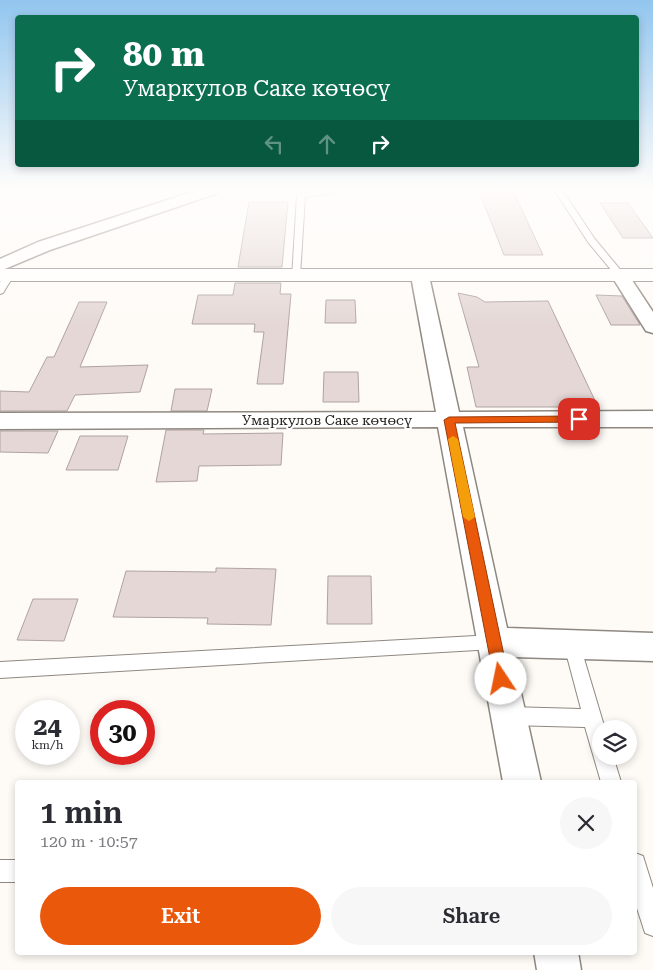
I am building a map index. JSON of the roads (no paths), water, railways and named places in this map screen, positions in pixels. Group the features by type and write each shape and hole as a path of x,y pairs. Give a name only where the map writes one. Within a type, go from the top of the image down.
{"main road":[{"path":"2,277 653,275"}],"street":[{"path":"2,277 44,246 73,236"},
{"path":"620,275 653,328"},
{"path":"420,276 522,780"},
{"name":"Умаркулов Саке көчөсү","path":"0,421 653,419"},
{"path":"494,642 653,647"},
{"path":"557,955 560,970"}],"lane":[{"path":"295,276 298,236"},
{"path":"589,236 620,275"},
{"path":"0,670 494,642"},
{"path":"509,716 592,718 572,644"},
{"path":"606,765 610,780"},
{"path":"0,871 15,871"},
{"path":"637,871 653,925"}]}
